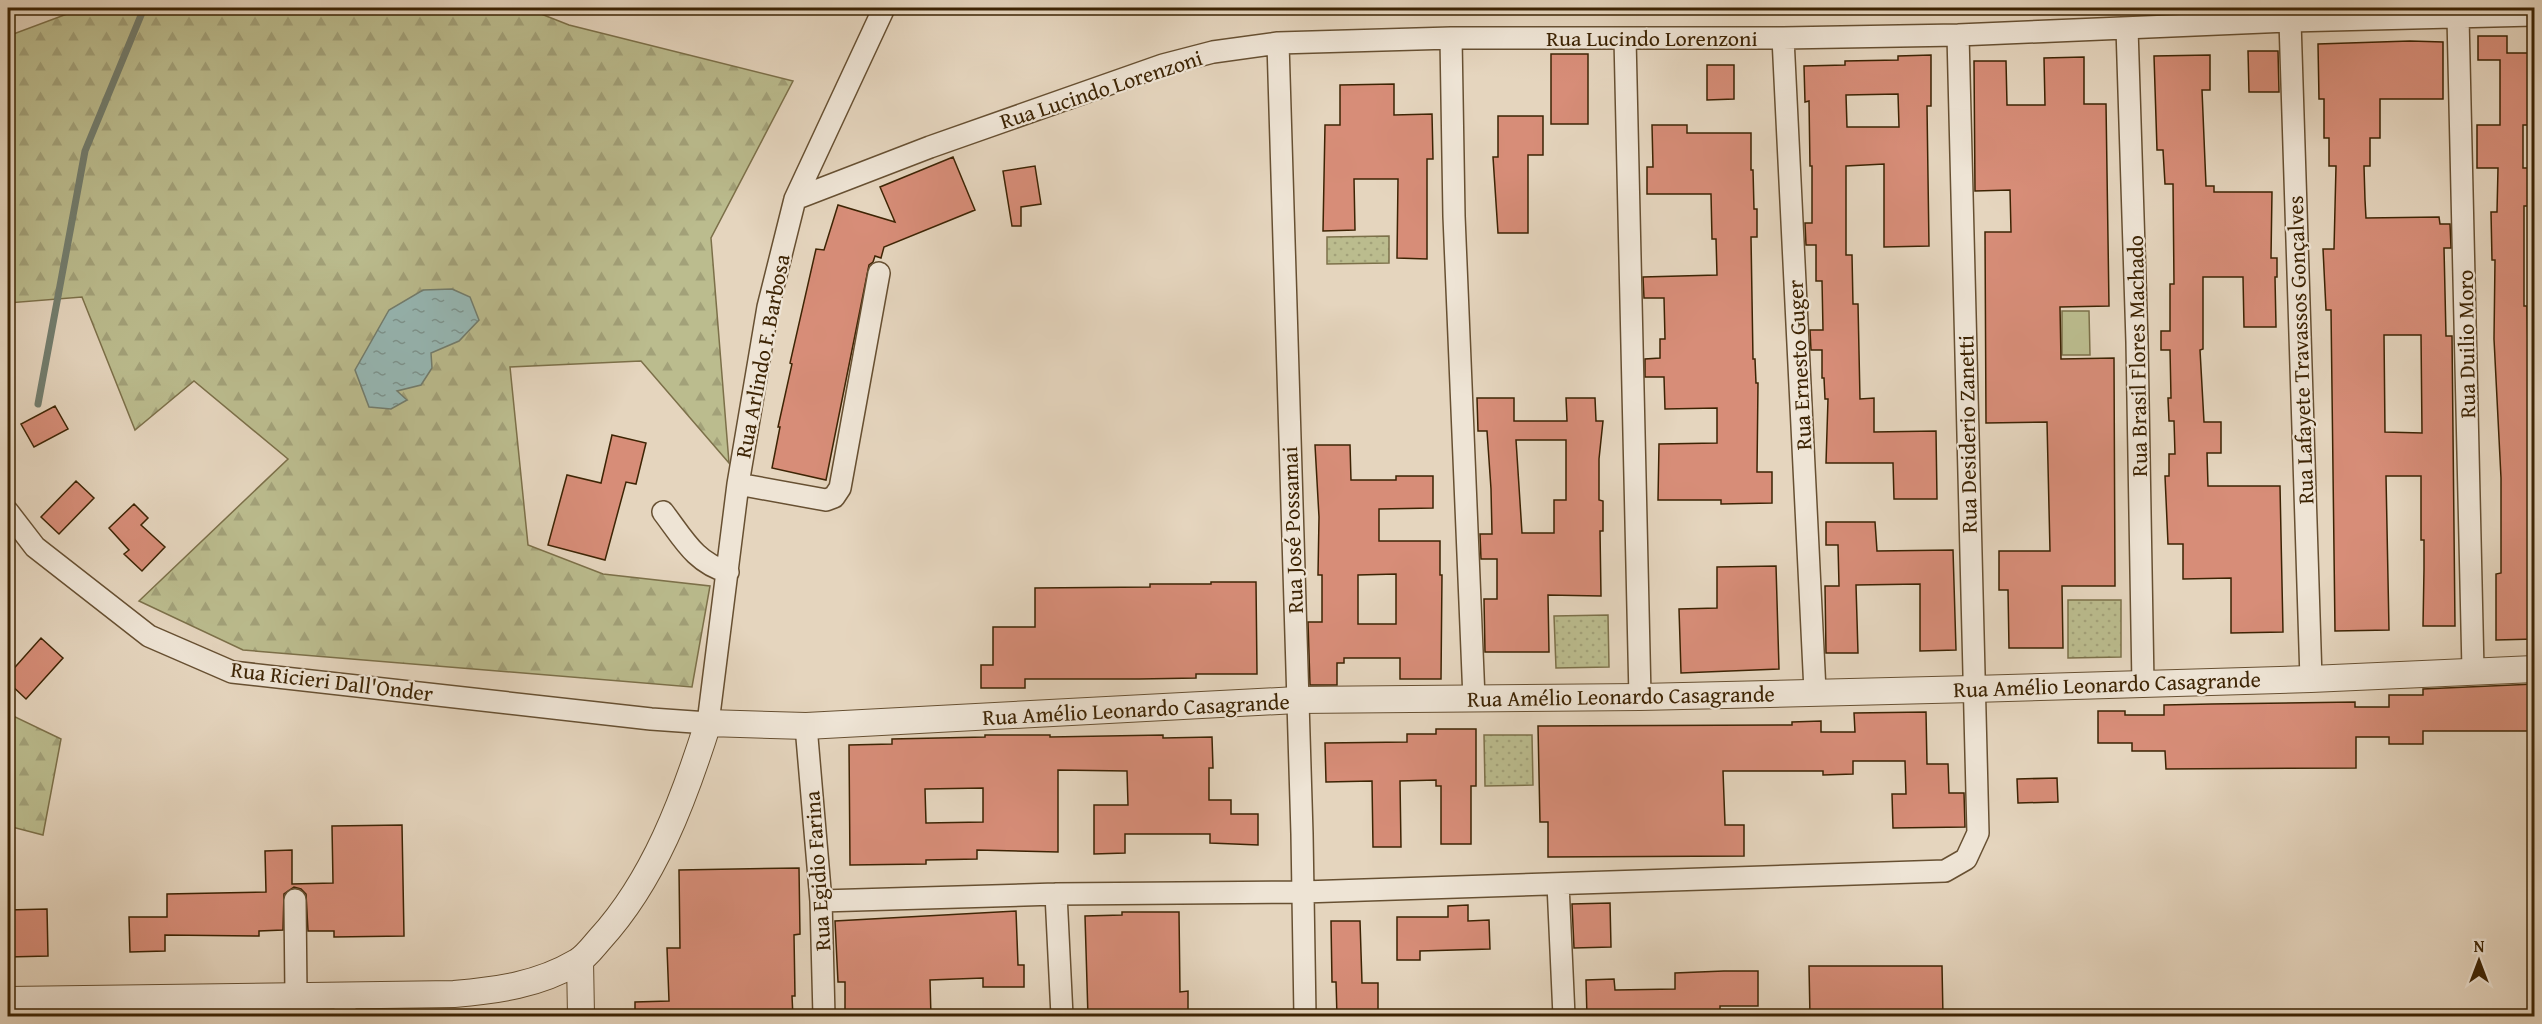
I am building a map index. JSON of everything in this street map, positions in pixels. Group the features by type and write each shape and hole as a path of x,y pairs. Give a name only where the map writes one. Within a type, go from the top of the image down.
{"street":[{"name":"Rua Arlindo F. Barbosa","path":"708,723 738,484 768,307 795,199 884,8"},
{"name":"Rua Lucindo Lorenzoni","path":"795,199 930,147 1163,65 1213,52 1278,44 1451,38 1783,38 1958,34 2290,21 2535,15"},
{"name":"Rua Duilio Moro","path":"2458,17 2473,670"},
{"name":"Rua Lafayete Travassos Gonçalves","path":"2290,21 2311,679"},
{"name":"Rua Brasil Flores Machado","path":"2127,28 2138,342 2143,684"},
{"name":"Rua Desiderio Zanetti","path":"1558,884 1945,871 1966,859 1978,832 1958,34"},
{"path":"1451,38 1454,216 1474,699"},
{"path":"1624,38 1640,697"},
{"name":"Rua Ernesto Guger","path":"1783,38 1815,691"},
{"name":"Rua José Possamai","path":"1278,44 1305,1017"},
{"path":"738,484 826,500 834,497 840,488 879,273"},
{"name":"Rua Ricieri Dall'Onder","path":"8,512 35,547 149,636 232,672 651,719 708,723"},
{"path":"663,512 701,560 712,567 728,572"},
{"name":"Rua Amélio Leonardo Casagrande","path":"708,723 806,726 1297,700 1640,697 1973,689 2311,679 2535,669"},
{"path":"8,1000 95,1007 296,995 345,1006 499,990 532,983 580,960 610,928 673,825 708,723"},
{"name":"Rua Egidio Farina","path":"806,726 821,901 824,1017"},
{"path":"821,901 1056,894 1303,892 1558,884 1564,1017"},
{"path":"1056,894 1062,1017"},
{"path":"295,900 296,995"},
{"path":"580,960 581,1017"}],"green space":[{"path":"83,8 526,8 569,25 793,81 711,238 729,463 641,361 510,367 528,545 603,574 710,586 692,687 243,650 139,601 288,459 194,381 135,430 82,297 8,303 8,36"},
{"path":"1389,236 1389,263 1327,264 1327,237"},
{"path":"2062,311 2089,311 2090,355 2062,355"},
{"path":"2068,600 2121,600 2121,657 2068,658"},
{"path":"1608,615 1609,667 1556,668 1554,616"},
{"path":"8,709 13,716 61,739 43,835 8,826"},
{"path":"1484,735 1532,735 1533,785 1485,786"}],"water":[{"path":"452,289 470,297 479,320 459,341 431,353 432,368 421,385 397,391 407,400 391,409 369,407 355,370 389,310 423,290"}],"building":[{"path":"2478,36 2507,36 2507,53 2535,53 2535,125 2523,125 2523,168 2535,168 2535,206 2524,206 2524,306 2527,306 2531,478 2533,478 2535,639 2496,640 2496,574 2501,573 2501,478 2494,339 2495,260 2492,260 2491,212 2497,212 2498,168 2477,168 2477,125 2500,125 2500,60 2478,60"},
{"path":"2443,42 2443,99 2380,99 2380,138 2370,138 2370,166 2364,166 2366,218 2439,217 2440,224 2450,224 2451,248 2444,248 2446,336 2452,336 2455,626 2423,626 2424,540 2421,540 2421,476 2386,476 2389,630 2335,631 2331,310 2326,310 2323,249 2334,249 2336,166 2329,166 2329,138 2324,138 2324,99 2319,99 2318,44","holes":["2384,335 2421,335 2422,433 2385,432"]},
{"path":"2248,51 2278,51 2279,92 2249,92"},
{"path":"1551,54 1588,54 1588,124 1551,124"},
{"path":"1931,55 1931,106 1927,106 1929,246 1884,247 1884,164 1846,166 1846,255 1852,255 1853,304 1858,304 1860,399 1874,398 1874,432 1936,431 1937,499 1894,499 1893,463 1826,463 1828,399 1825,399 1824,378 1822,378 1822,350 1811,350 1810,330 1823,330 1822,281 1816,281 1816,245 1806,245 1805,223 1812,223 1812,166 1810,166 1809,101 1805,102 1804,66 1845,65 1845,61 1898,60 1898,56","holes":["1898,94 1899,127 1847,127 1846,95"]},
{"path":"2210,55 2210,90 2202,90 2206,186 2214,186 2214,192 2272,192 2271,258 2277,258 2277,277 2275,277 2276,327 2244,327 2243,277 2203,277 2203,349 2200,350 2204,422 2221,422 2221,453 2207,453 2208,486 2280,486 2283,632 2231,633 2231,578 2183,579 2183,544 2168,544 2165,476 2169,476 2169,454 2175,454 2174,421 2169,421 2170,350 2161,350 2161,331 2170,331 2170,284 2174,284 2173,184 2165,184 2163,150 2157,150 2154,56"},
{"path":"2084,57 2084,104 2106,104 2109,306 2060,307 2061,359 2114,358 2115,586 2062,586 2063,648 2009,648 2008,590 1999,590 1999,551 2050,551 2047,422 1986,423 1985,232 2011,232 2010,190 1975,191 1974,61 2006,61 2007,105 2045,105 2044,58"},
{"path":"1707,65 1734,65 1734,99 1707,100"},
{"path":"1394,84 1394,115 1432,114 1433,159 1427,159 1427,259 1397,258 1398,179 1354,179 1355,230 1323,231 1325,125 1340,125 1340,85"},
{"path":"1498,116 1543,116 1543,155 1528,155 1528,233 1498,233 1493,157 1498,157"},
{"path":"1652,125 1687,125 1687,133 1751,133 1754,209 1757,209 1757,237 1751,237 1753,359 1755,359 1756,383 1758,383 1757,472 1772,472 1772,503 1721,504 1721,500 1658,500 1659,444 1717,443 1717,408 1665,409 1664,377 1645,377 1645,359 1660,358 1660,339 1665,339 1664,298 1644,298 1643,277 1717,275 1716,239 1712,239 1711,194 1647,194 1647,167 1653,167"},
{"path":"953,157 975,210 884,247 881,258 875,256 869,265 826,480 772,468 780,427 778,427 792,364 790,363 816,249 824,250 838,205 895,222 880,187"},
{"path":"1035,166 1041,204 1021,207 1021,226 1012,226 1003,171"},
{"path":"1477,398 1514,398 1514,421 1567,421 1566,398 1595,398 1596,421 1603,421 1599,459 1599,500 1603,501 1603,531 1600,531 1601,596 1548,595 1549,652 1485,652 1484,599 1497,599 1497,559 1481,559 1480,534 1492,534 1491,489 1487,431 1478,431","holes":["1516,440 1566,440 1566,500 1554,500 1554,533 1522,533"]},
{"path":"55,406 68,429 34,447 21,424"},
{"path":"612,435 646,443 636,484 626,482 605,560 548,545 567,475 601,483"},
{"path":"1315,445 1350,445 1351,480 1396,480 1396,476 1433,476 1433,508 1379,509 1379,541 1440,541 1441,679 1400,679 1400,658 1344,658 1344,663 1337,663 1337,685 1310,685 1308,622 1322,622 1322,575 1318,575 1319,517","holes":["1396,574 1396,624 1358,624 1358,575"]},
{"path":"76,481 94,498 59,534 41,517"},
{"path":"134,504 148,518 141,525 165,547 142,571 124,554 129,550 109,528"},
{"path":"1826,522 1875,522 1877,551 1953,550 1956,650 1920,651 1920,584 1856,585 1858,653 1826,653 1825,586 1839,586 1838,545 1826,545"},
{"path":"1776,566 1779,669 1681,673 1679,609 1717,608 1717,567"},
{"path":"1211,582 1256,582 1257,674 1196,674 1196,678 1025,679 1025,688 981,688 981,665 993,665 993,627 1035,627 1035,588 1150,587 1150,584 1211,584"},
{"path":"41,638 63,658 26,699 8,682 8,675"},
{"path":"2535,684 2535,731 2423,731 2423,744 2389,744 2389,737 2356,737 2356,768 2166,769 2165,751 2132,751 2132,743 2098,743 2098,711 2125,711 2125,715 2164,715 2164,705 2355,702 2355,707 2389,707 2389,695 2423,695 2423,689"},
{"path":"1926,712 1927,764 1948,764 1949,793 1964,793 1965,827 1893,828 1892,794 1906,794 1905,761 1853,761 1853,774 1823,775 1823,771 1723,771 1725,825 1744,825 1744,856 1548,857 1548,822 1540,822 1538,726 1792,725 1792,722 1821,721 1821,732 1855,732 1854,713"},
{"path":"1436,729 1476,729 1476,786 1471,786 1471,844 1441,844 1441,786 1436,786 1436,780 1400,781 1401,847 1373,847 1372,781 1326,782 1325,743 1407,742 1407,734 1436,734"},
{"path":"985,735 1050,735 1050,737 1163,735 1163,738 1212,737 1213,768 1209,768 1209,800 1231,800 1231,814 1258,814 1258,845 1210,843 1210,834 1125,834 1125,853 1094,854 1094,805 1128,805 1127,771 1058,770 1058,852 977,850 977,859 926,860 926,864 850,865 849,745 892,744 892,739 985,737","holes":["983,788 983,822 926,823 925,789"]},
{"path":"2057,778 2058,802 2018,803 2017,779"},
{"path":"402,825 404,936 334,937 334,931 308,931 306,894 294,887 284,894 283,930 259,931 259,936 165,935 165,951 130,952 129,917 167,917 167,894 266,892 265,851 292,850 292,884 333,883 332,826"},
{"path":"799,868 800,934 794,935 793,1017 635,1017 635,1002 669,1001 667,948 680,948 679,870"},
{"path":"1610,903 1611,947 1574,948 1572,904"},
{"path":"1468,905 1468,921 1489,920 1490,949 1420,951 1420,960 1397,960 1397,917 1448,917 1448,906"},
{"path":"47,909 48,956 8,957 8,910"},
{"path":"1016,911 1018,965 1024,965 1024,987 983,987 983,978 930,980 931,1017 845,1017 845,982 838,982 835,921"},
{"path":"1122,912 1179,912 1180,992 1188,991 1188,1017 1088,1017 1085,916 1122,915"},
{"path":"1331,921 1360,921 1362,983 1378,983 1378,1017 1337,1017 1336,982 1332,982"},
{"path":"1809,966 1942,966 1943,1017 1810,1017"},
{"path":"1758,971 1758,1006 1720,1006 1720,1017 1587,1017 1586,980 1614,979 1615,990 1675,989 1675,973"}],"waterway":[{"path":"38,404 85,151 144,8"}]}
